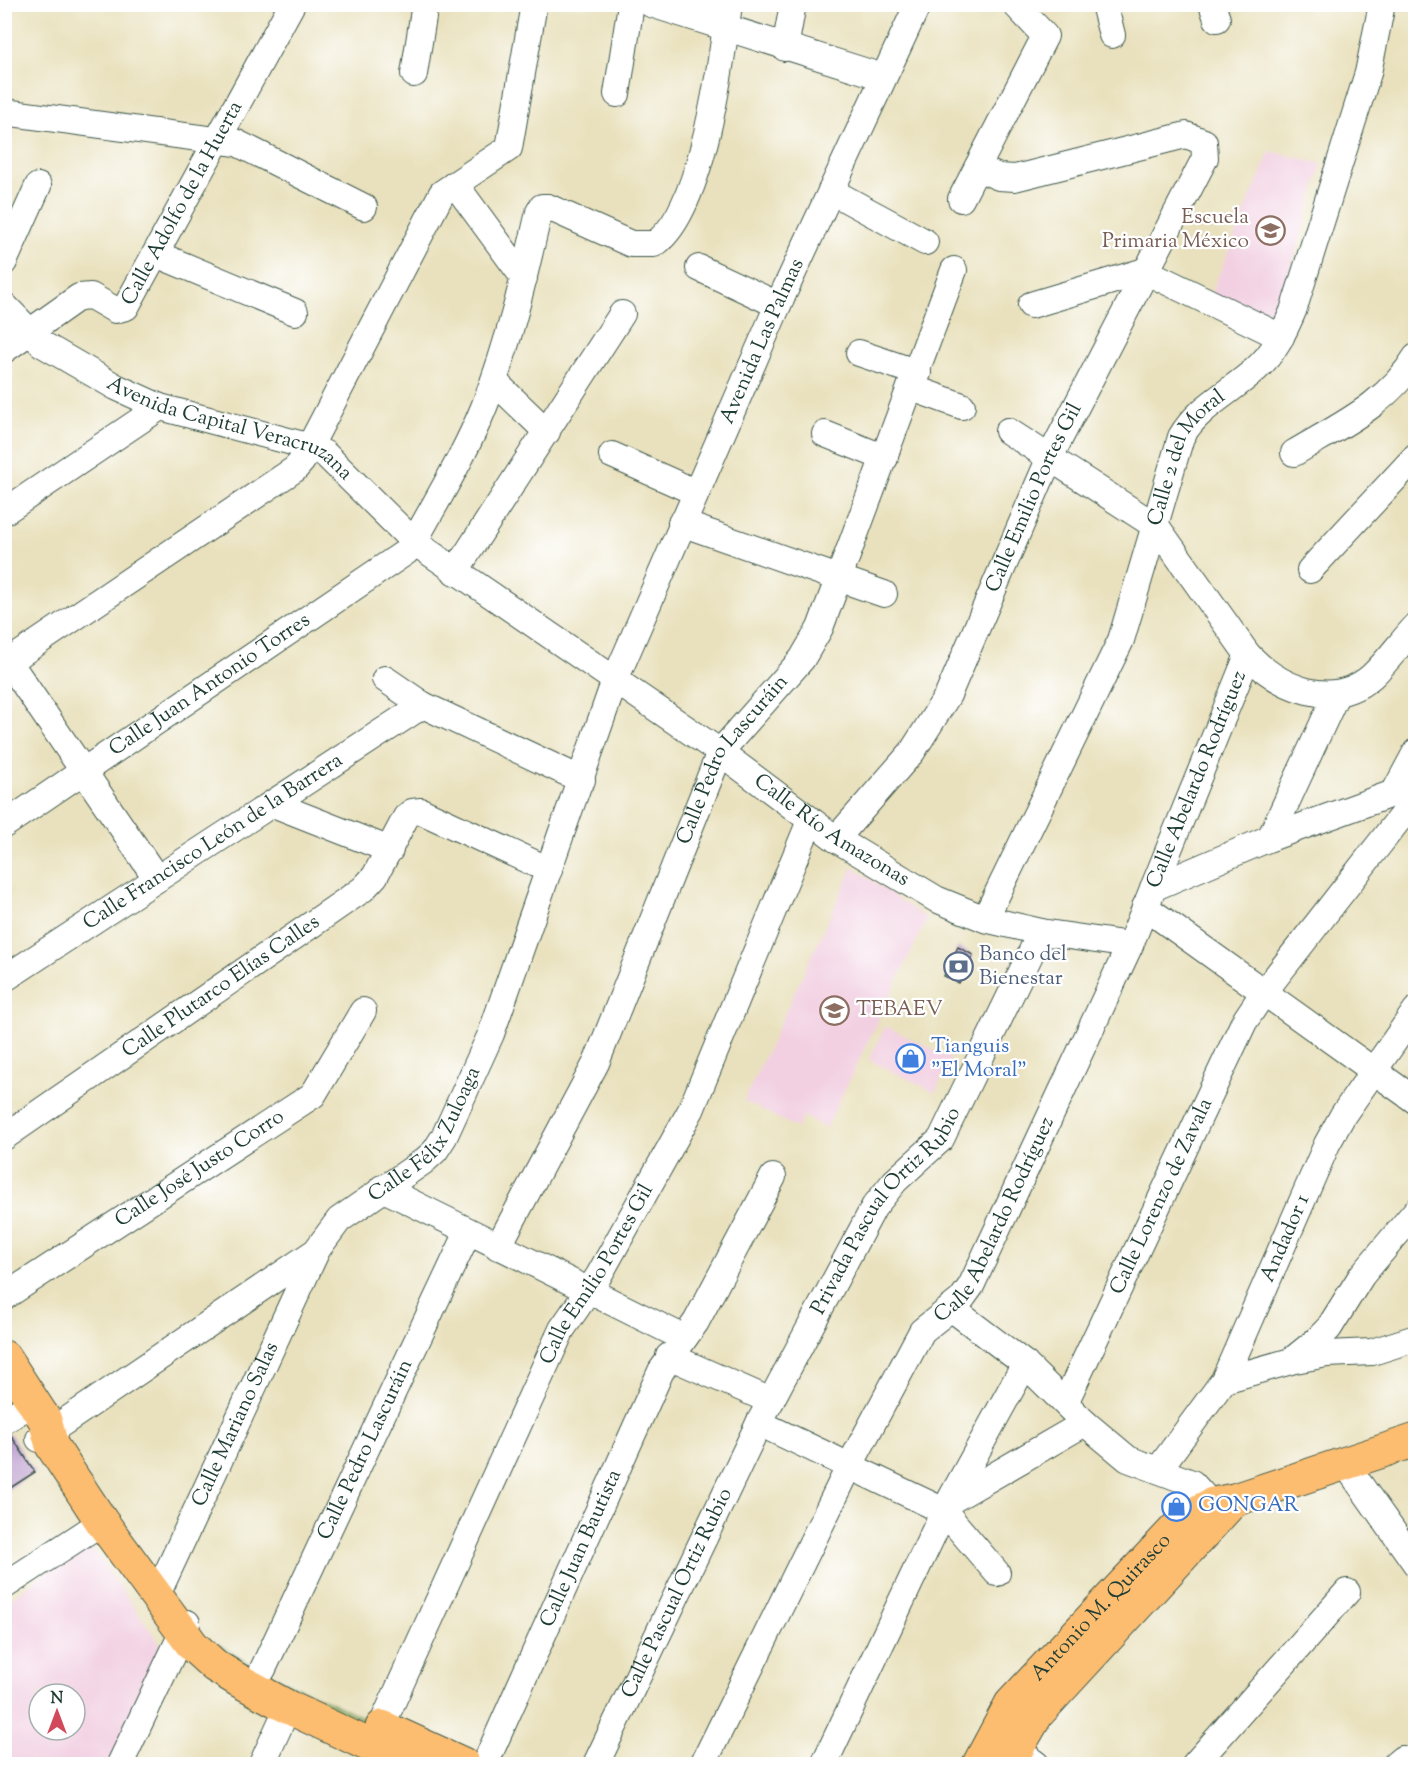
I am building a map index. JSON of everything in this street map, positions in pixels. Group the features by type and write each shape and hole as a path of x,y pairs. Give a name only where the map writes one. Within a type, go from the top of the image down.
{"main road":[{"path":"4,1357 47,1439 102,1522 174,1617 192,1646 215,1666 288,1707 407,1764"},
{"path":"9,1408 47,1439"},
{"name":"Antonio M. Quirasco","path":"979,1764 1014,1753 1011,1704 1186,1518 1344,1462 1416,1440"},
{"path":"174,1617 206,1631 262,1669 463,1764"}],"street":[{"name":"Calle Adolfo de la Huerta","path":"4,350 84,295 91,296 115,310 121,311 126,307 292,4"},
{"path":"414,74 425,4"},
{"path":"157,879 85,772 7,663 295,469 311,447 442,194 508,148 534,4"},
{"path":"617,94 631,4"},
{"path":"651,4 728,17 785,48 883,77"},
{"path":"785,48 794,4"},
{"name":"Avenida Las Palmas","path":"615,680 681,523 778,305 918,4"},
{"path":"961,199 1045,36 1015,4"},
{"path":"1104,4 1112,35"},
{"name":"Calle 2 del Moral","path":"985,920 1121,640 1157,527 1182,437 1188,426 1258,367 1281,337 1293,311 1368,73 1382,4"},
{"name":"Calle Juan Antonio Torres","path":"4,825 394,563 414,542 471,438 494,381 524,278 538,212 542,207 548,207 631,244 654,244 670,230 692,184 701,158 728,17"},
{"path":"4,112 219,139 250,147 364,207"},
{"name":"Calle Emilio Portes Gil","path":"836,839 912,752 948,695 1050,457 1145,271 1206,158 1204,142 1196,137 1175,137 1015,178 999,177 977,168"},
{"path":"455,184 524,278"},
{"path":"4,262 38,186"},
{"path":"831,191 925,242"},
{"path":"156,254 295,312"},
{"path":"699,268 778,305"},
{"name":"Calle Pedro Lascuráin","path":"498,1247 596,1063 720,753 812,645 915,381 954,270"},
{"path":"1031,305 1145,271 1281,337"},
{"name":"Avenida Capital Veracruzana","path":"4,304 30,333 56,354 160,407 311,447 336,462 414,542"},
{"path":"455,572 622,314"},
{"path":"859,353 962,406"},
{"path":"1294,453 1386,396 1404,376 1416,357"},
{"path":"494,381 547,432"},
{"path":"4,512 160,407"},
{"path":"1008,431 1157,527 1248,655 1265,672 1286,685 1307,692 1337,693 1355,687 1372,676 1416,626"},
{"path":"825,434 885,458"},
{"path":"612,455 695,492"},
{"path":"1310,570 1416,456"},
{"path":"681,523 884,594"},
{"name":"Calle Río Amazonas","path":"414,542 720,753 836,839 936,898 985,920 1041,932 1130,945"},
{"name":"Calle Abelardo Rodríguez","path":"703,1764 850,1465 922,1330 951,1308 971,1286 1130,945 1248,655"},
{"path":"385,679 423,705 582,780"},
{"name":"Calle Félix Zuloaga","path":"47,1439 316,1251 339,1220 435,1151 444,1137 491,1034 582,780 615,680"},
{"path":"1270,838 1337,693"},
{"name":"Calle Francisco León de la Barrera","path":"4,979 423,705"},
{"name":"Calle Lorenzo de Zavala","path":"1065,1403 1244,1022 1404,797 1416,752"},
{"path":"1404,797 1270,838 1149,897 1264,992 1416,1101"},
{"path":"273,804 390,850"},
{"name":"Calle Plutarco Elías Calles","path":"4,1137 363,889 375,876 406,817 412,812 421,811 549,870"},
{"name":"Calle Emilio Portes Gil","path":"381,1727 562,1329 598,1277 691,1110 810,821"},
{"name":"Privada Pascual Ortiz Rubio","path":"765,1412 874,1207 890,1186 941,1138 953,1118 1041,932"},
{"name":"Andador 1","path":"1158,1470 1224,1380 1311,1176 1343,1115 1416,1010"},
{"name":"Calle José Justo Corro","path":"4,1297 313,1095 363,1011"},
{"name":"Calle Juan Bautista","path":"485,1764 676,1347 696,1322 773,1177"},
{"path":"382,1188 588,1292 676,1347 765,1412 850,1465 948,1506 996,1573"},
{"path":"1291,1361 1329,1328 1362,1275 1416,1211"},
{"name":"Calle Pedro Lascuráin","path":"262,1669 468,1232"},
{"name":"Calle Mariano Salas","path":"120,1764 174,1617 316,1251"},
{"path":"951,1308 1025,1364 1085,1423 1128,1459 1192,1483 1222,1506"},
{"path":"1224,1380 1291,1361 1327,1354 1372,1352 1416,1338"},
{"path":"824,1764 948,1506 1025,1364"},
{"name":"Calle Pascual Ortiz Rubio","path":"597,1764 765,1412"},
{"path":"948,1506 1085,1423"},
{"path":"1344,1462 1416,1564"},
{"path":"4,1587 102,1522"},
{"path":"1195,1764 1347,1592"},
{"path":"262,1764 288,1707"}],"shaded area":[{"name":"Escuela Primaria México","path":"1270,151 1322,164 1274,327 1210,296"},
{"name":"TEBAEV","path":"853,867 927,919 826,1128 803,1116 797,1128 744,1101"},
{"name":"Tianguis \"El Moral\"","path":"885,1026 951,1058 935,1092 869,1060"},
{"path":"88,1543 166,1652 112,1764 5,1764 4,1603"}],"green space":[{"path":"219,1645 251,1665 459,1763 454,1764 249,1669 216,1648"}],"building":[{"name":"Banco del Bienestar","path":"958,947 973,955 959,983 944,976"},
{"path":"10,1434 35,1472 4,1492 4,1436"}],"place":[{"name":"Escuela Primaria México","path":"1270,230"},
{"name":"Banco del Bienestar","path":"958,967"},
{"name":"TEBAEV","path":"835,1010"},
{"name":"Tianguis \"El Moral\"","path":"910,1059"},
{"name":"GONGAR","path":"1177,1506"}]}
